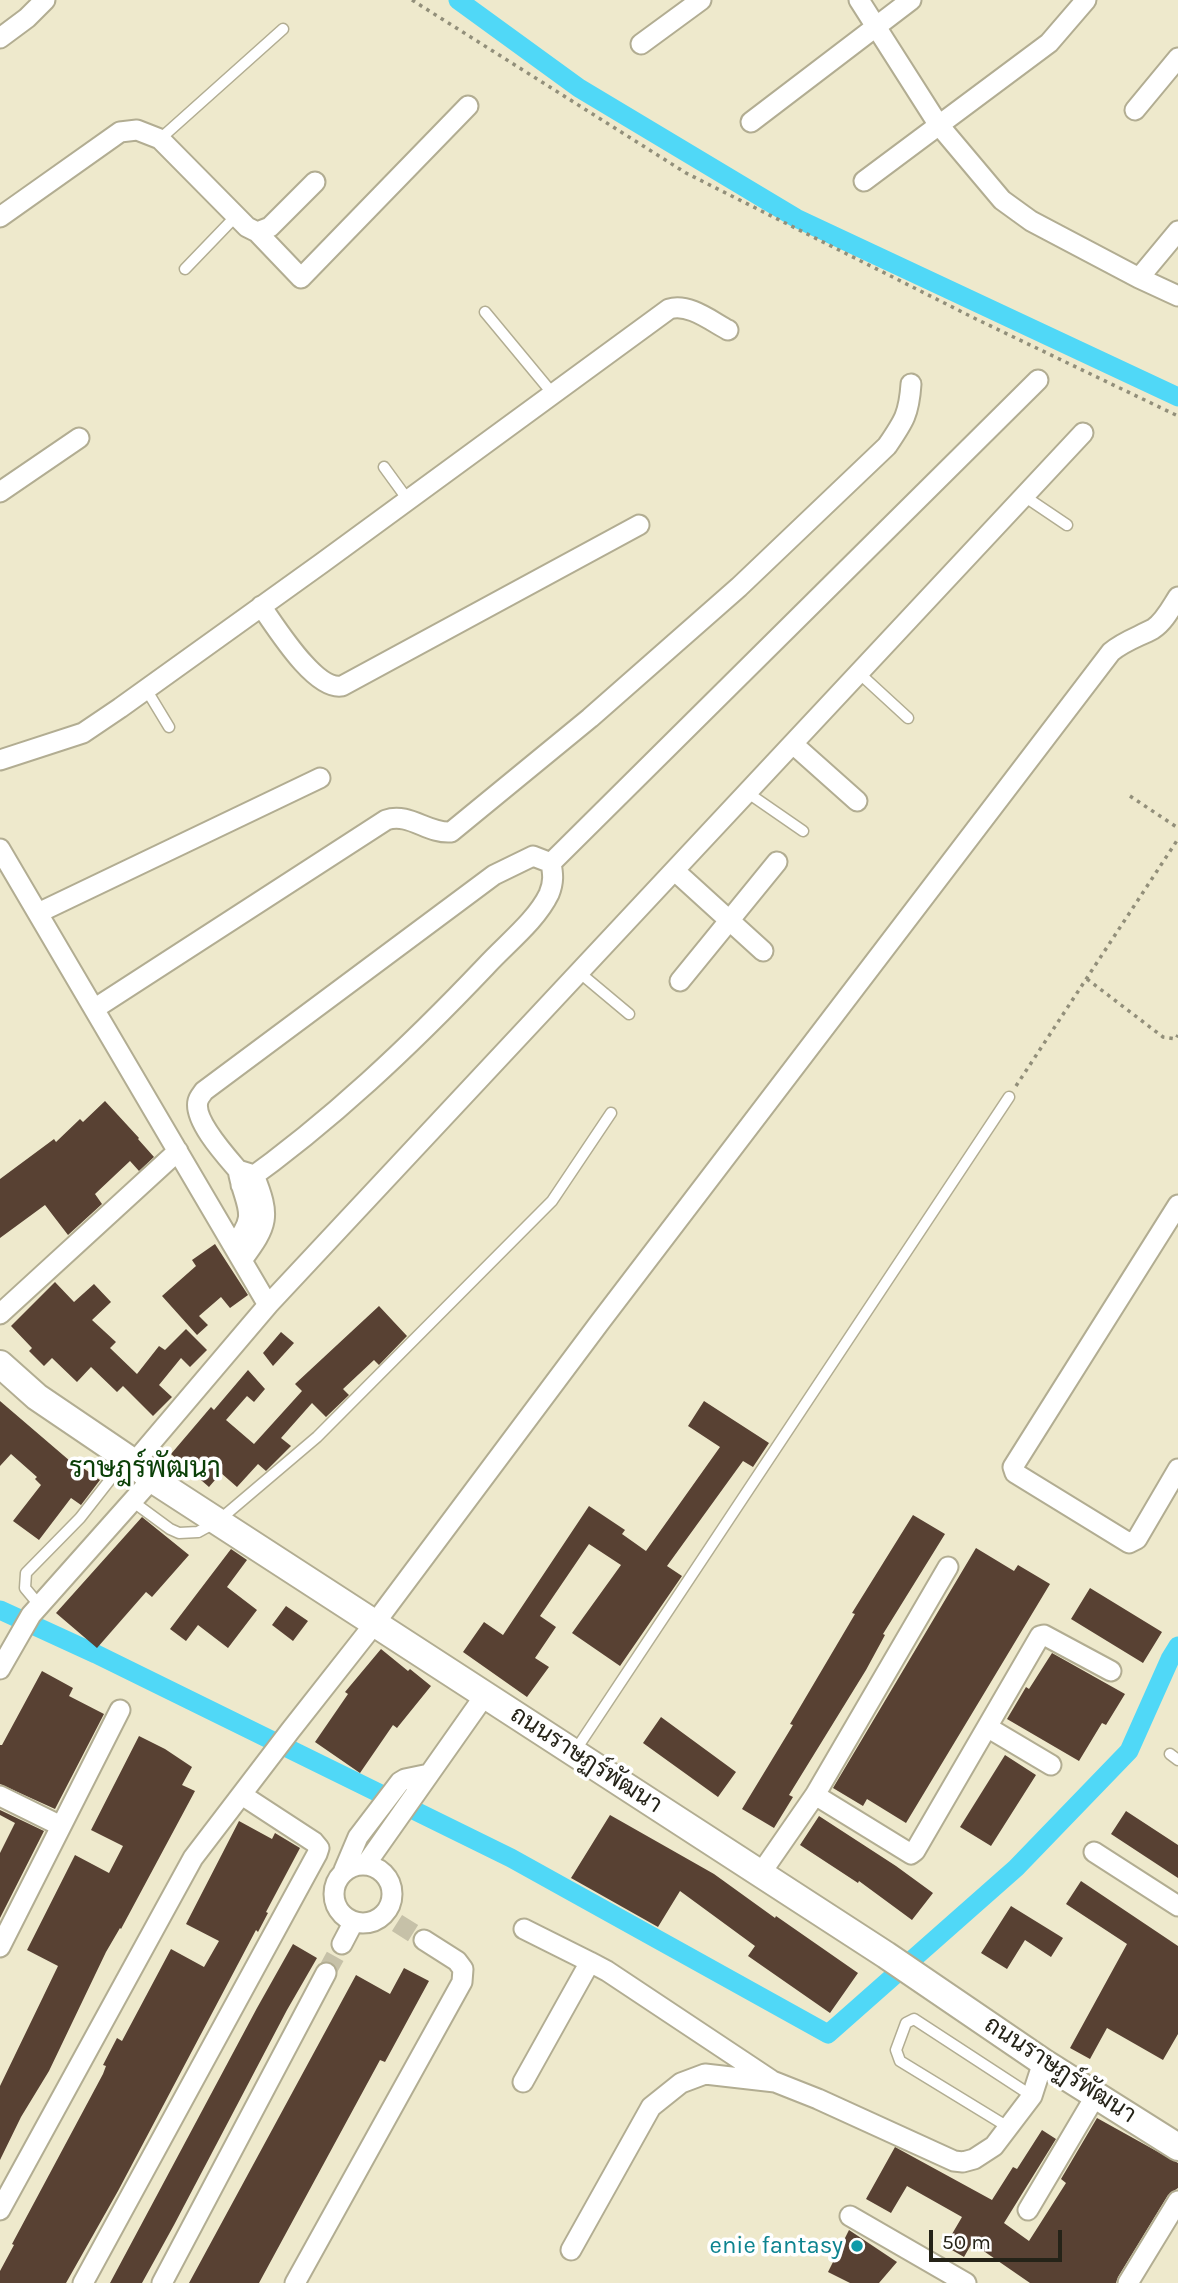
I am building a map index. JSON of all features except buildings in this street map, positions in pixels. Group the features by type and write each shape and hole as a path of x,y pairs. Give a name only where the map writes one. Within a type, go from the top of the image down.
{"street":[{"path":"0,38 27,18 45,0"},
{"path":"641,44 701,0"},
{"path":"859,0 938,124 1002,200 1031,221 1178,296"},
{"path":"751,122 911,0"},
{"path":"864,181 1049,43 1086,0"},
{"path":"1135,110 1178,58"},
{"path":"0,217 120,132 136,130 160,139 301,278 468,106"},
{"path":"257,232 270,227 316,182"},
{"path":"1139,278 1178,231"},
{"path":"0,760 83,733 669,309 678,306 687,308 728,330"},
{"path":"551,863 1038,380"},
{"path":"94,1009 386,820 404,818 439,832 451,832 590,718 729,596 887,446 910,408 911,384"},
{"path":"0,1669 35,1610 132,1501 137,1467 268,1305 1083,433"},
{"path":"0,492 79,439"},
{"path":"261,606 311,673 329,686 342,686 639,525"},
{"path":"0,2210 193,1858 375,1623 592,1333 1111,652 1120,644 1154,628 1178,597"},
{"path":"793,744 857,801"},
{"path":"38,913 320,778"},
{"path":"0,849 268,1305"},
{"path":"237,1253 258,1239 266,1208 200,1118 197,1103 204,1091 495,875 533,856 551,863"},
{"path":"680,981 777,862"},
{"path":"244,1177 317,1128 396,1059 524,925 548,895 554,877 551,863"},
{"path":"675,871 763,951"},
{"path":"0,1314 178,1152"},
{"path":"1178,1205 1013,1466 1015,1473 1129,1543 1138,1539 1178,1469"},
{"name":"ถนนราษฏร์พัฒนา","path":"0,1364 37,1397 218,1521 575,1751 933,1986 1043,2062 1178,2147"},
{"path":"761,1873 815,1795 948,1567"},
{"path":"815,1795 911,1854 1042,1634 1111,1671"},
{"path":"344,1870 366,1864 485,1695"},
{"path":"0,1947 120,1710"},
{"path":"987,1727 1051,1765"},
{"path":"366,1864 386,1874 393,1895 391,1919 370,1924 353,1923 336,1910 332,1888 344,1870 358,1837 400,1782 425,1780"},
{"path":"83,2283 319,1848 314,1842 242,1795"},
{"path":"0,1797 61,1826"},
{"path":"1094,1852 1178,1906"},
{"path":"342,1944 353,1923"},
{"path":"524,1928 607,1971 775,2082 831,2104 954,2161 974,2159 994,2146 1032,2096 1043,2062"},
{"path":"295,2283 462,1982 463,1969 457,1961 424,1940"},
{"path":"523,2082 590,1962"},
{"path":"162,2283 326,1973"},
{"path":"571,2250 651,2107 681,2083 705,2074 775,2082"},
{"path":"1028,2210 1096,2095"},
{"path":"1128,2283 1178,2201"},
{"path":"850,2216 966,2283"}],"lane":[{"path":"160,139 283,29"},
{"path":"185,269 236,216"},
{"path":"485,312 553,394"},
{"path":"384,467 408,500"},
{"path":"1024,496 1067,526"},
{"path":"859,673 908,718"},
{"path":"146,689 169,727"},
{"path":"748,793 803,831"},
{"path":"580,972 629,1014"},
{"path":"575,1751 1009,1097"},
{"path":"132,1501 170,1530 179,1533 198,1532 218,1521 317,1437 552,1201 611,1113"},
{"path":"35,1610 25,1588 26,1573 80,1518 137,1467"},
{"path":"1008,2127 900,2061 896,2050 906,2023 914,2020 1032,2096"}],"path":[{"path":"412,0 687,173 976,319 1178,416"},
{"path":"1130,796 1178,828"},
{"path":"1009,1097 1178,839"},
{"path":"1087,978 1163,1037 1176,1039 1178,1035"}],"waterway":[{"path":"458,0 579,88 796,218 1178,397"},
{"path":"0,1610 96,1654 511,1858 828,2034 1016,1868 1129,1751 1178,1646"}],"tunnel":[{"path":"397,1923 424,1940"},
{"path":"326,1973 342,1944"}],"place":[{"name":"enie fantasy","path":"857,2246"}],"district":[{"name":"ราษฎร์พัฒนา","path":"145,1469"}]}
